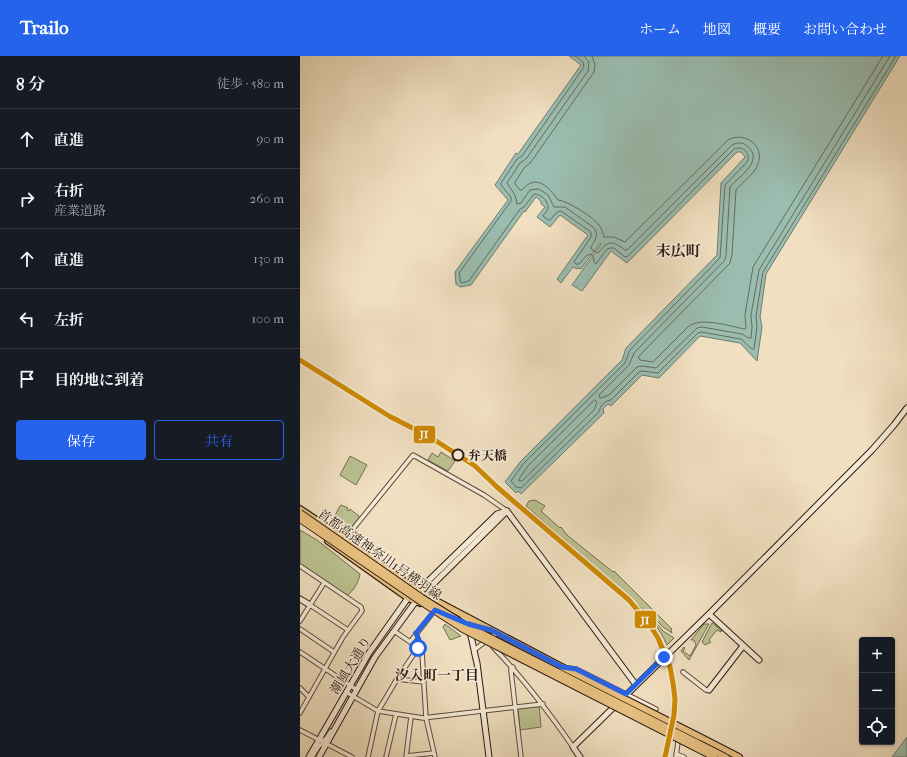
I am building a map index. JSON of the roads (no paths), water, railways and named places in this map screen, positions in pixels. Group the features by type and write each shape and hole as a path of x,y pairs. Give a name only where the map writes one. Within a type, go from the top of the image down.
{"highway":[{"name":"首都高速神奈川1号横羽線","path":"300,513 422,598 459,621 724,757"},
{"name":"首都高速神奈川1号横羽線","path":"300,520 463,629 714,757"}],"main road":[{"path":"300,509 421,592 494,632 739,757"},
{"path":"300,520 408,598 468,624 494,632"}],"street":[{"path":"573,747 709,614 872,450 907,408"},
{"path":"337,548 413,454 484,495 507,511 636,685"},
{"path":"421,592 507,511"},
{"path":"300,566 361,607 362,611 334,652 300,713"},
{"path":"300,621 324,583"},
{"name":"潮風大通り","path":"311,757 319,740 369,652 408,598 421,592"},
{"name":"潮風大通り","path":"319,757 375,657 421,592"},
{"path":"300,599 348,630"},
{"path":"410,642 435,610"},
{"path":"709,614 759,660"},
{"path":"450,616 459,624 473,650"},
{"path":"464,616 468,624 477,663 489,757"},
{"path":"300,629 334,652"},
{"path":"394,631 420,648"},
{"path":"473,650 487,640 494,632"},
{"path":"411,717 406,756 435,755 426,718 420,648 416,633"},
{"path":"487,640 512,666 543,704 580,757"},
{"path":"683,672 709,690 743,646"},
{"path":"368,757 378,712 397,679 420,648"},
{"path":"300,652 357,690"},
{"path":"300,658 304,655"},
{"path":"350,686 354,687 357,685 375,657"},
{"path":"512,666 511,668 522,757"},
{"path":"562,667 576,669 656,710"},
{"path":"397,679 424,682"},
{"path":"300,688 309,697"},
{"path":"346,692 378,712 426,718 543,704"},
{"path":"328,724 338,712 346,697 350,695 353,696"},
{"path":"319,740 325,740 345,710"},
{"path":"386,757 396,714"},
{"path":"300,730 352,757"},
{"path":"678,742 676,755 684,757"},
{"path":"311,757 321,744 326,744"}],"water":[{"path":"569,56 900,56 766,274 760,317 762,327 757,361 740,343 700,336 659,378 642,375 611,406 608,404 603,409 604,413 521,494 518,491 516,493 505,482 521,461 622,360 626,348 717,255 721,183 745,157 741,152 737,152 627,263 611,251 582,291 572,285 601,244 600,243 581,269 573,267 561,283 557,279 588,235 560,215 550,227 537,217 545,207 536,197 525,212 524,211 471,285 460,287 456,284 455,272 508,200 495,185 516,153 518,154 581,65"},
{"path":"907,737 907,757 892,757"}],"place":[{"name":"弁天橋","path":"458,455"}],"district":[{"name":"末広町","path":"678,251"},
{"name":"汐入町一丁目","path":"437,675"}]}
